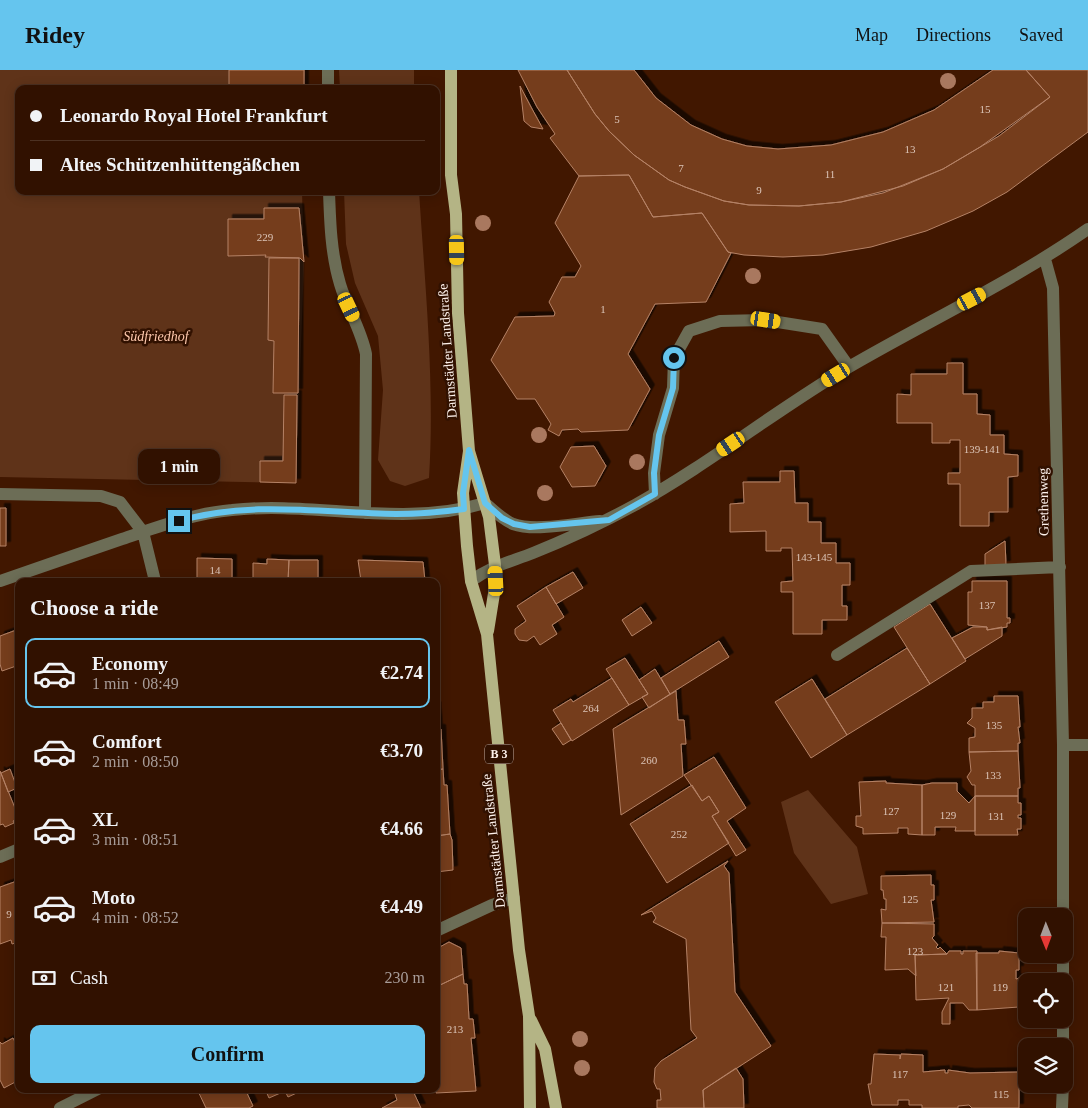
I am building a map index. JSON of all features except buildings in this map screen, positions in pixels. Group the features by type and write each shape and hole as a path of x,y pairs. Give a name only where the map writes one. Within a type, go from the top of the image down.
{"main road":[{"name":"Darmstädter Landstraße","path":"451,70 451,176 456,214 458,313 469,450 485,503 495,565 496,581 487,634"},
{"name":"Darmstädter Landstraße","path":"469,450 463,493 464,509 471,581 487,634 514,898 529,1016 530,1108"},
{"name":"Darmstädter Landstraße","path":"529,1016 545,1049 556,1108"}],"street":[{"path":"328,70 328,85"},
{"path":"329,195 334,259 340,285 363,340 366,354 365,513"},
{"path":"471,581 495,565 516,560 609,520 655,494 779,411 849,367 1046,259 1088,229"},
{"name":"Grethenweg","path":"1046,259 1053,288 1063,746 1063,908"},
{"path":"655,494 654,473 659,435 673,388 674,358 689,331 720,321 766,320 822,329 849,367"},
{"path":"0,494 113,498 120,502 142,532 154,578"},
{"path":"0,581 142,532 195,516 231,510 265,508 365,513 431,513 464,509 485,503 502,518 514,524 530,527 609,520"},
{"path":"837,655 970,571 1060,567"},
{"path":"1063,746 1088,744"},
{"path":"0,857 15,851"},
{"path":"440,929 514,898"},
{"path":"60,1108 90,1093"},
{"path":"1062,1108 1063,1093"}],"green space":[{"name":"Südfriedhof","path":"0,70 305,70 304,85 15,85 15,195 302,195 304,262 296,483 0,477"},
{"path":"339,70 414,70 414,85 340,85"},
{"path":"344,195 419,195 430,370 431,442 429,478 405,486 390,481 378,460 383,390 378,336 355,283 346,244"},
{"path":"808,790 857,847 868,894 831,904 794,853 781,802"}],"route":[{"path":"179,521 195,516 231,510 265,508 396,514 431,513 464,509 463,493 469,450 485,503 502,518 514,524 530,527 609,520 655,494 654,473 659,435 673,388 674,358"}]}
